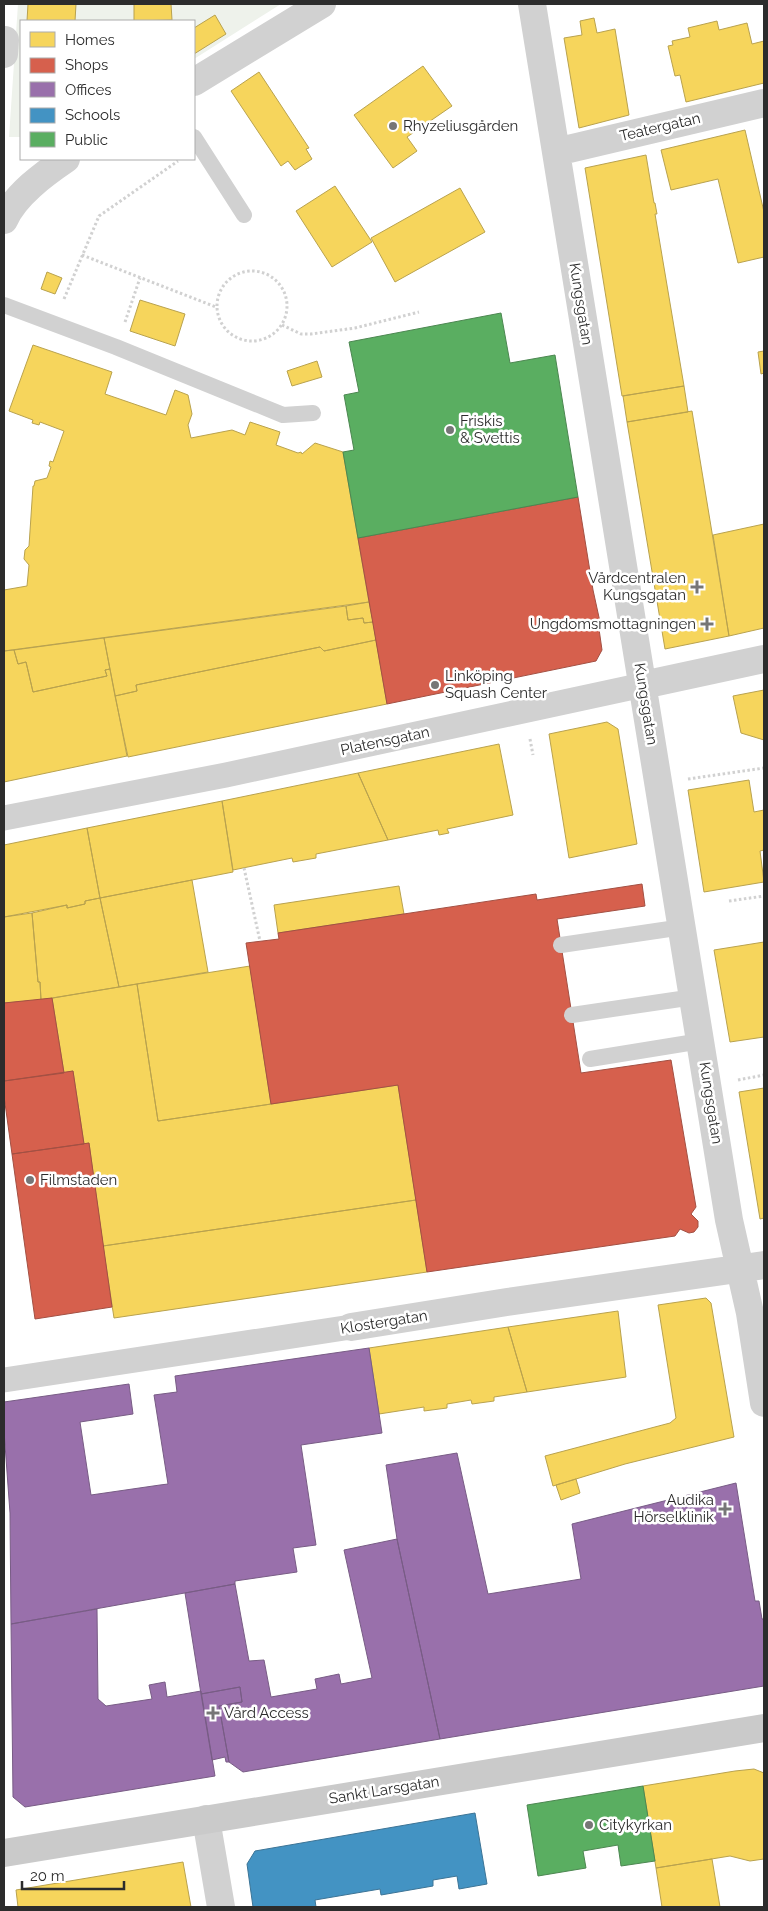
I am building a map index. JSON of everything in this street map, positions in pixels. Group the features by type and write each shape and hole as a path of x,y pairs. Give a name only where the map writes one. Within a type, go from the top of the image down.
{"main road":[{"name":"Sankt Larsgatan","path":"4,1853 764,1728"}],"street":[{"path":"195,81 322,4"},
{"name":"Kungsgatan","path":"532,4 731,1227 753,1267 764,1403"},
{"name":"Teatergatan","path":"556,152 764,103"},
{"path":"4,220 6,214 24,193 45,173 64,160"},
{"name":"Platensgatan","path":"4,818 236,773 764,659"},
{"name":"Klostergatan","path":"4,1380 507,1302 753,1267"},
{"path":"206,1819 221,1907"}],"lane":[{"path":"195,139 244,215"},
{"path":"4,305 116,347 283,415 313,412"},
{"path":"561,945 683,927"},
{"path":"572,1015 694,997"},
{"path":"590,1059 701,1041"}],"path":[{"path":"53,324 99,216 179,160"},
{"path":"82,255 216,307"},
{"path":"248,271 261,272 273,278 282,287 287,299 286,313 282,325 273,334 261,340 249,342 236,338 226,331 219,320 216,307 218,294 225,283 235,275 248,271"},
{"path":"116,347 140,278"},
{"path":"282,325 301,334 310,334 355,328 419,312"},
{"path":"659,783 764,768"},
{"path":"244,868 260,942"},
{"path":"729,902 764,896"}],"shaded area":[{"path":"18,4 281,4 195,58 195,20 20,20 20,137 9,137"}],"building: Homes":[{"path":"28,4 76,4 75,20 27,20"},
{"path":"134,4 171,4 172,20 134,20"},
{"path":"215,15 226,34 195,53 195,27"},
{"path":"594,18 597,33 615,29 629,115 579,128 564,38 582,35 580,21"},
{"path":"717,21 719,30 747,23 752,44 764,41 764,83 686,102 680,75 675,76 668,46 673,45 672,41 690,37 688,28"},
{"name":"Rhyzeliusgården","path":"423,66 452,106 407,137 417,151 393,168 354,115"},
{"path":"259,72 309,148 306,149 312,159 295,170 288,161 281,166 231,91"},
{"path":"745,130 764,212 764,257 738,263 718,179 671,190 661,150"},
{"path":"646,155 684,386 622,396 585,168"},
{"path":"335,186 372,242 332,267 296,211"},
{"path":"460,188 485,232 395,282 371,238"},
{"path":"47,272 62,278 55,294 41,289"},
{"path":"140,300 185,314 175,346 130,331"},
{"path":"33,345 112,372 105,394 166,415 175,390 188,395 192,414 188,425 191,438 232,430 245,435 250,422 280,432 276,445 298,453 301,452 302,454 315,443 343,452 369,602 4,651 4,590 27,586 29,565 24,559 25,550 29,546 33,486 35,481 47,478 51,467 49,466 50,461 53,462 64,431 40,422 39,425 32,423 33,420 9,411"},
{"path":"764,351 764,373 761,374 758,352"},
{"path":"317,361 322,377 292,386 287,371"},
{"path":"684,386 688,412 627,422 623,396"},
{"path":"692,411 729,636 665,649 627,422"},
{"path":"764,524 764,628 729,636 713,535"},
{"path":"369,602 373,622 364,623 363,618 348,620 346,606"},
{"path":"346,606 348,620 363,618 364,623 373,622 376,640 324,651 320,647 136,685 137,691 115,696 104,638"},
{"path":"104,638 110,669 105,670 107,676 33,692 26,662 18,664 14,650"},
{"path":"376,640 387,704 128,757 115,696 137,691 136,685 320,647 324,651"},
{"path":"14,650 18,664 26,662 33,692 107,676 105,670 110,669 127,756 4,782 4,651"},
{"path":"764,690 764,740 741,733 733,696"},
{"path":"607,722 618,729 637,844 569,858 549,734"},
{"path":"499,744 513,815 447,829 449,833 439,835 438,830 388,840 358,773"},
{"path":"358,773 388,840 316,854 316,858 293,862 292,858 233,870 222,801"},
{"path":"749,780 754,812 764,810 764,850 760,851 764,882 704,892 688,790"},
{"path":"222,801 233,872 100,898 87,828"},
{"path":"87,828 100,898 67,908 67,905 4,917 4,845"},
{"path":"192,880 208,972 119,987 100,898"},
{"path":"399,886 404,914 278,933 274,905"},
{"path":"100,898 119,987 41,1000 32,913 67,905 67,908"},
{"path":"32,913 41,1000 4,1003 4,917"},
{"path":"764,942 764,1037 730,1042 714,950"},
{"path":"250,966 271,1104 158,1121 137,984"},
{"path":"137,984 158,1121 398,1085 416,1200 103,1246 89,1143 84,1144 73,1071 64,1073 52,998"},
{"path":"764,1088 764,1218 760,1219 739,1092"},
{"path":"416,1200 427,1272 114,1318 103,1246"},
{"path":"706,1298 711,1303 734,1437 625,1464 553,1486 545,1456 670,1423 676,1418 658,1305"},
{"path":"618,1311 626,1377 527,1392 508,1327"},
{"path":"508,1327 527,1392 494,1397 494,1401 472,1404 471,1400 447,1404 447,1408 424,1411 424,1407 379,1414 369,1348"},
{"path":"576,1479 580,1493 561,1500 556,1485"},
{"path":"754,1769 764,1773 764,1859 750,1861 730,1856 656,1868 643,1786"},
{"path":"712,1859 720,1907 662,1907 656,1868"},
{"path":"183,1862 191,1907 18,1907 16,1890"}],"building: Shops":[{"path":"578,497 600,622 598,622 602,650 596,661 387,704 358,538"},
{"path":"642,884 645,906 557,919 581,1073 671,1060 696,1207 691,1214 698,1221 698,1227 694,1232 689,1233 680,1229 675,1236 427,1272 398,1085 271,1104 246,943 279,939 278,933 536,894 537,900"},
{"path":"52,998 64,1073 4,1081 4,1003"},
{"path":"73,1071 84,1144 12,1154 4,1096 4,1081"},
{"path":"89,1143 112,1307 35,1319 12,1154"}],"building: Offices":[{"path":"369,1348 382,1433 301,1445 316,1545 293,1548 297,1572 235,1581 235,1584 11,1624 10,1513 4,1431 4,1402 129,1384 133,1414 80,1422 91,1495 168,1484 154,1395 177,1392 175,1376"},
{"path":"457,1453 488,1594 581,1579 572,1524 736,1483 755,1601 759,1601 762,1619 764,1619 764,1686 440,1739 397,1539 386,1465"},
{"path":"397,1539 440,1739 243,1772 229,1762 219,1706 242,1702 240,1687 201,1694 185,1593 235,1584 249,1661 264,1660 271,1697 317,1689 315,1679 339,1674 341,1684 372,1678 344,1550"},
{"path":"97,1609 98,1699 106,1706 152,1699 149,1685 165,1682 167,1697 201,1691 215,1776 25,1807 13,1797 11,1624"},
{"path":"240,1687 242,1702 219,1706 229,1762 226,1762 225,1757 212,1760 201,1694"}],"building: Schools":[{"path":"475,1813 487,1884 459,1889 457,1876 433,1880 433,1886 381,1895 380,1889 315,1900 316,1907 253,1907 247,1864 255,1851"}],"building: Public":[{"path":"501,313 510,363 555,355 578,497 358,538 343,452 354,450 344,395 359,392 349,342"},
{"name":"Citykyrkan","path":"643,1786 655,1861 621,1866 618,1845 583,1851 586,1868 538,1876 527,1805"}],"place":[{"name":"Rhyzeliusgården","path":"393,126"},
{"name":"Friskis & Svettis","path":"450,430"},
{"name":"Vårdcentralen Kungsgatan","path":"697,587"},
{"name":"Ungdomsmottagningen","path":"707,624"},
{"name":"Linköping Squash Center","path":"435,685"},
{"name":"Filmstaden","path":"30,1180"},
{"name":"Audika Hörselklinik","path":"725,1509"},
{"name":"Vård Access","path":"213,1713"},
{"name":"Citykyrkan","path":"589,1825"}]}
